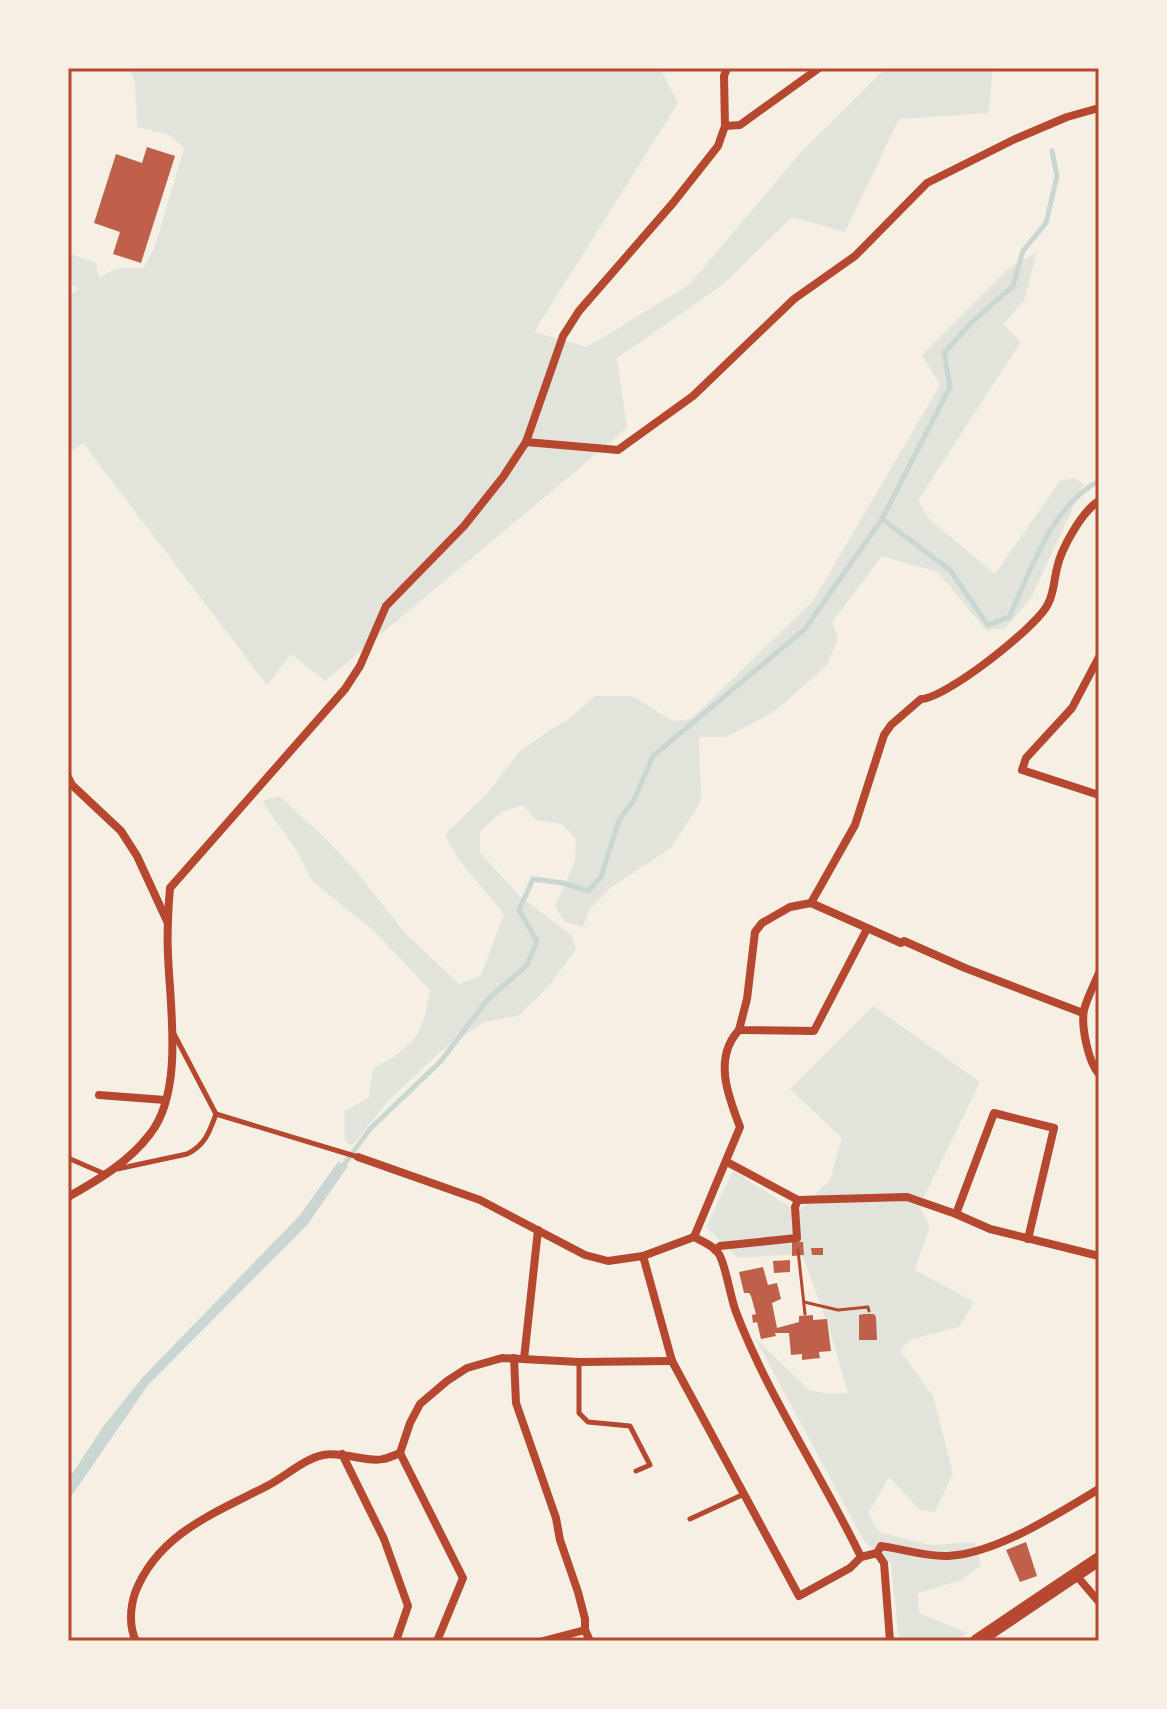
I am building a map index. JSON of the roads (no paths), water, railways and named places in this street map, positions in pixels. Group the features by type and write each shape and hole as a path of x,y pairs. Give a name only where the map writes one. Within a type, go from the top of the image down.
{"main road":[{"path":"977,1641 1099,1559"}],"street":[{"path":"68,1197 109,1172 152,1133 165,1100 172,1066 167,922 170,888 345,689 360,666 386,606 464,526 503,477 526,442 563,336 579,311 718,146 725,126 727,68"},
{"path":"725,126 740,125 819,68"},
{"path":"526,442 618,450 671,414 794,299 855,256 927,183 1015,139 1067,117 1099,108"},
{"path":"811,903 855,825 884,735 891,725 921,699 927,699 953,684 1027,629 1047,607 1057,564 1084,514 1099,501"},
{"path":"1099,657 1072,708 1026,758 1022,770 1099,795"},
{"path":"68,777 72,785 121,831 137,856 167,922"},
{"path":"358,1157 480,1200 585,1255 608,1261 643,1256 694,1237 740,1127 726,1087 723,1060 739,1030 747,999 755,932 762,923 790,907 811,903 901,943 904,941 1083,1013"},
{"path":"739,1030 814,1031 867,929"},
{"path":"1099,973 1083,1013 1088,1052 1099,1074"},
{"path":"99,1095 165,1100"},
{"path":"956,1214 994,1113 1054,1128 1028,1239"},
{"path":"727,1162 798,1200 907,1197 990,1229 1099,1256"},
{"path":"715,1250 720,1246 797,1238 795,1207 798,1200"},
{"path":"538,1230 519,1358 516,1403 556,1518 590,1641"},
{"path":"694,1237 719,1253 732,1302 765,1381 861,1557"},
{"path":"643,1256 672,1361 799,1596 850,1568 861,1557 877,1553 881,1546 953,1556 994,1544 1040,1524 1099,1489"},
{"path":"437,1641 463,1578 400,1453 410,1423 426,1397 467,1368 491,1360 672,1361"},
{"path":"136,1641 131,1618 133,1599 150,1564 175,1538 206,1516 314,1458 342,1454 377,1460 400,1453"},
{"path":"342,1454 384,1539 408,1606 396,1641"},
{"path":"877,1553 884,1563 890,1641"},
{"path":"1076,1575 1099,1602"},
{"path":"543,1641 585,1630"}],"lane":[{"path":"172,1032 216,1114 358,1157"},
{"path":"68,1158 109,1172 187,1154 205,1143 216,1114"},
{"path":"579,1362 579,1413 588,1422 630,1426 650,1465 636,1471"},
{"path":"690,1519 744,1494"}],"waterway":[{"path":"882,519 950,387 944,353 972,322 1013,286 1023,251 1046,223 1057,176 1052,151"},
{"path":"342,1167 370,1129 441,1061 488,999 527,965 537,941 519,910 533,879 563,883 588,891 601,877 619,820 634,800 653,756 805,629 882,519 950,570 988,625 1009,617 1034,560 1055,523 1082,492 1099,481"}]}
